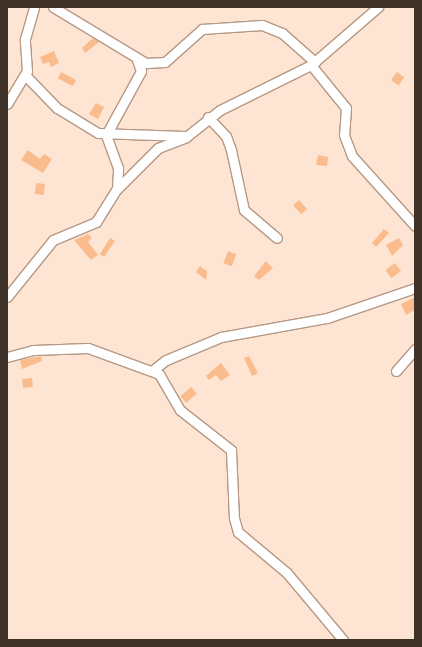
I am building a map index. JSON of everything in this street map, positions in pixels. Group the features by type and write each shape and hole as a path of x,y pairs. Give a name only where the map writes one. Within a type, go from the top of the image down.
{"street":[{"path":"7,104 26,76 25,39 34,7"},
{"path":"53,7 66,18 98,32 137,60 166,62 202,29 262,26 282,33 313,64 346,108 344,135 352,156 415,226"},
{"path":"7,297 53,240 96,222 117,189 158,148 186,137 208,117 313,64 378,7"},
{"path":"117,189 118,168 106,135 141,71 137,60"},
{"path":"26,76 57,108 106,135 186,137"},
{"path":"208,117 226,136 232,150 244,210 277,238"},
{"path":"153,370 166,360 221,336 327,318 415,288"},
{"path":"7,357 33,350 88,348 153,370 180,410 230,450 234,518 238,532 287,573 343,640"},
{"path":"396,371 415,349"}],"building":[{"path":"93,38 99,42 85,53 82,48"},
{"path":"54,51 59,63 51,67 49,62 43,64 40,57"},
{"path":"61,72 76,80 73,86 58,78"},
{"path":"397,72 404,77 398,85 391,80"},
{"path":"96,103 104,107 98,119 89,114"},
{"path":"28,150 40,159 44,154 52,159 43,173 21,160"},
{"path":"318,155 328,157 327,166 316,165"},
{"path":"36,183 45,184 44,195 35,194"},
{"path":"299,200 307,209 301,214 293,205"},
{"path":"384,229 389,233 376,247 372,243"},
{"path":"88,234 92,238 88,242 98,255 91,260 74,240"},
{"path":"110,238 115,241 104,257 100,254"},
{"path":"399,238 403,245 392,256 386,245"},
{"path":"228,251 236,254 232,266 223,263"},
{"path":"266,261 273,268 259,280 254,276"},
{"path":"395,263 401,271 391,278 385,270"},
{"path":"200,266 207,271 206,280 196,272"},
{"path":"415,297 415,310 406,315 401,304"},
{"path":"41,356 42,361 22,369 20,360"},
{"path":"249,356 258,373 252,376 244,358"},
{"path":"221,363 230,375 221,381 216,375 209,380 206,376"},
{"path":"32,378 33,387 23,388 22,379"},
{"path":"191,387 197,394 186,403 180,396"}]}
